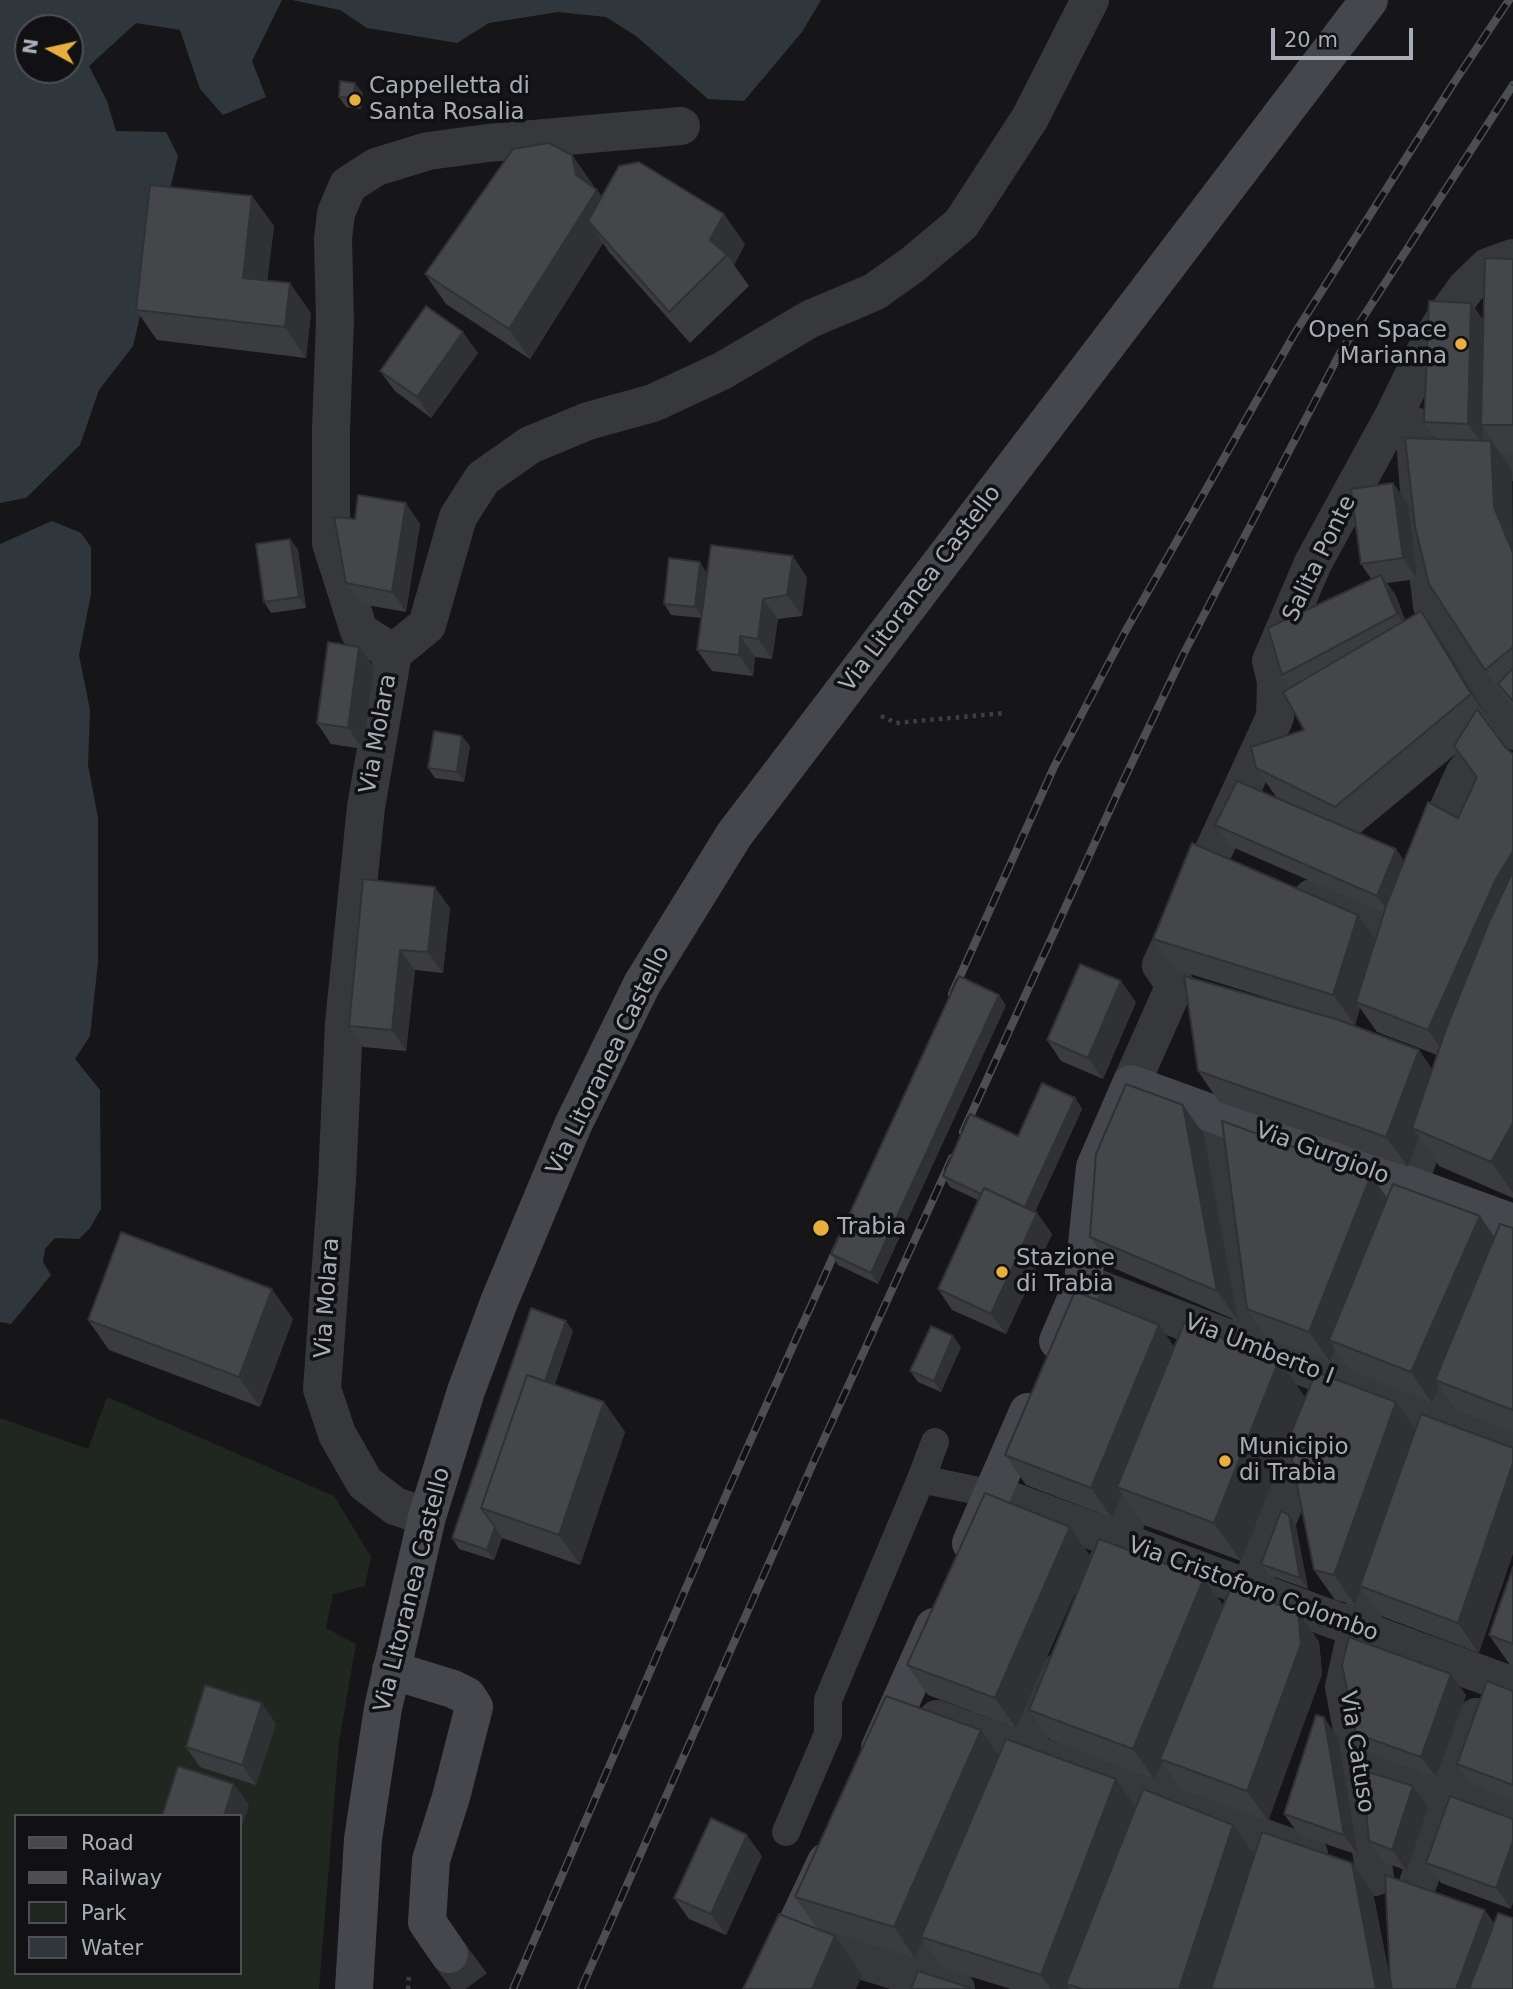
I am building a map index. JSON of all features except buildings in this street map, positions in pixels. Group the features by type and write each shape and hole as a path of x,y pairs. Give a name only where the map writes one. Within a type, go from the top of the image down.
{"main road":[{"name":"Via Litoranea Castello","path":"354,1989 363,1839 391,1670 427,1517 466,1391 499,1302 573,1125 642,984 734,835 1369,0"},
{"name":"Via Gurgiolo","path":"1131,1084 1413,1186 1511,1240"},
{"path":"865,1779 955,1581 1083,1283 1095,1167 1131,1084"},
{"path":"391,1670 453,1689 467,1696 474,1707 451,1797 431,1860 427,1922 449,1954"},
{"path":"766,1989 842,1828"}],"street":[{"path":"393,653 427,625 458,517 483,478 530,445 589,421 653,403 722,371 810,319 874,292 912,265 961,224 1030,117 1090,0"},
{"name":"Via Molara","path":"427,1517 395,1506 365,1483 337,1434 322,1389 337,1181 344,1023 366,807 393,653 359,631 331,543 335,321 333,239 337,213 348,185 376,167 428,152 488,143 681,126"},
{"name":"Salita Ponte","path":"1175,985 1161,965 1275,717 1276,681 1271,661 1313,563 1394,415 1424,354 1466,288 1488,267 1513,258"},
{"path":"1493,351 1492,461 1513,462"},
{"path":"1385,970 1406,911 1464,774 1510,721 1433,606 1420,504 1414,426 1394,415"},
{"path":"1210,856 1247,872"},
{"path":"1285,887 1406,911"},
{"path":"1131,1084 1175,985 1213,996"},
{"path":"1218,1116 1257,1349"},
{"path":"1397,1225 1413,1186"},
{"path":"1132,1876 1376,1276"},
{"name":"Via Umberto I","path":"1083,1283 1513,1447"},
{"path":"1343,1623 1401,1511 1480,1318"},
{"path":"1193,1367 1209,1330"},
{"path":"989,1826 1166,1429"},
{"path":"1295,1476 1308,1530"},
{"name":"Via Cristoforo Colombo","path":"993,1494 1343,1623 1501,1669"},
{"name":"Via Catuso","path":"1320,1580 1343,1623 1344,1687 1359,1767 1395,1894"},
{"path":"1395,1894 1448,1797 1501,1669"},
{"path":"1315,1733 1320,1721 1344,1687"},
{"path":"899,1706 1273,1841 1395,1894 1452,1906"},
{"path":"1359,1767 1513,1819"},
{"path":"1261,1878 1287,1805"},
{"path":"790,1939 933,1986 967,1877"}],"lane":[{"path":"1413,1186 1449,1086"},
{"path":"786,1832 828,1734 828,1700 936,1442"},
{"path":"921,1479 993,1494"}],"path":[{"path":"839,696 896,723 1005,713"}],"green space":[{"path":"107,1397 334,1496 371,1557 365,1586 333,1594 326,1628 356,1644 339,1742 319,1989 0,1989 0,1418 88,1449"}],"water":[{"path":"0,0 282,0 252,61 266,97 223,115 200,89 180,30 136,23 89,66 107,101 116,131 166,132 178,156 133,346 99,390 80,445 26,498 0,503"},
{"path":"292,0 821,0 802,32 744,101 708,99 636,36 606,17 558,12 489,23 457,43 367,28 340,10"},
{"path":"52,521 81,533 91,547 91,594 79,655 90,710 88,765 98,818 98,962 90,1036 75,1059 100,1090 101,1209 90,1228 79,1239 55,1238 45,1249 43,1262 51,1275 11,1324 0,1322 0,544"}],"tunnel":[{"path":"449,1954 475,1989"}],"railway":[{"path":"952,994 1054,767 1125,632 1295,333 1509,0"},
{"path":"963,1132 1183,655 1340,353 1513,85"},
{"path":"581,1989 814,1461 952,1158"},
{"path":"513,1989 730,1486 841,1239"}],"place":[{"name":"Cappelletta di Santa Rosalia","path":"355,100"},
{"name":"Open Space Marianna","path":"1461,344"},
{"name":"Trabia","path":"821,1228"},
{"name":"Stazione di Trabia","path":"1002,1272"},
{"name":"Municipio di Trabia","path":"1225,1461"}]}
